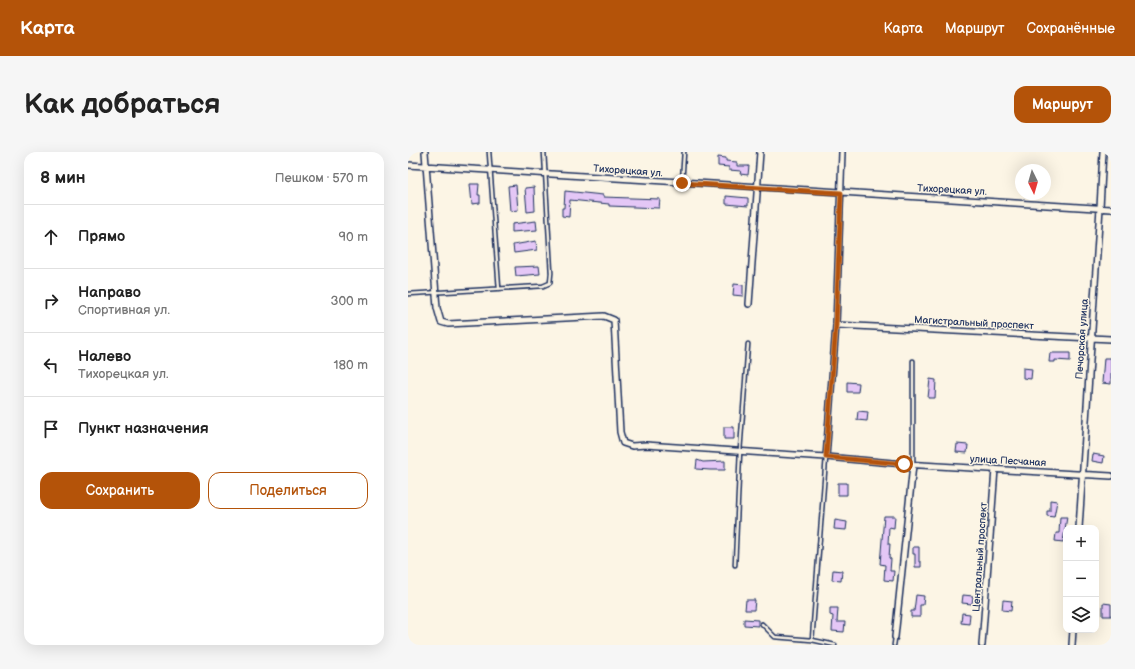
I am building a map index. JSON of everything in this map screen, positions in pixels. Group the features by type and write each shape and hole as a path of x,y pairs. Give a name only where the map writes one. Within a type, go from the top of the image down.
{"street":[{"path":"425,152 436,293"},
{"path":"749,304 760,152"},
{"path":"826,457 836,325 842,152"},
{"name":"Печорская улица","path":"1079,525 1100,208 1102,152"},
{"name":"Тихорецкая ул.","path":"408,165 1111,209"},
{"name":"улица Песчаная","path":"436,293 437,308 441,322 448,324 604,316 614,320 620,432 623,443 632,446 646,445 826,457 912,465 1111,476"},
{"name":"Магистральный проспект","path":"836,325 1111,339"},
{"path":"895,637 912,465"},
{"name":"Центральный проспект","path":"982,645 995,470"},
{"path":"1072,645 1073,633"}],"lane":[{"path":"489,152 499,289"},
{"path":"408,294 544,286 550,283 551,273 544,152"},
{"path":"682,183 684,152"},
{"path":"735,564 740,451 748,344"},
{"path":"912,465 913,361"},
{"path":"812,640 826,457"},
{"path":"762,624 775,637 812,640 835,645"},
{"path":"894,645 895,637"}],"building":[{"path":"718,157 726,158 726,161 737,162 737,166 749,166 748,175 740,174 741,171 729,170 729,167 718,166"},
{"path":"470,184 479,184 478,195 480,195 480,203 472,204"},
{"path":"516,185 518,210 510,211 508,186"},
{"path":"534,187 535,211 527,212 525,188"},
{"path":"565,191 603,195 603,197 660,199 659,208 609,206 609,204 570,200 569,217 562,216"},
{"path":"726,196 748,198 748,206 726,204"},
{"path":"536,221 537,230 512,232 512,224"},
{"path":"536,241 537,250 514,253 513,245"},
{"path":"539,266 540,274 516,276 515,267"},
{"path":"734,284 743,285 743,296 733,295"},
{"path":"1050,353 1070,353 1070,361 1055,360 1055,362 1049,362"},
{"path":"1104,358 1111,358 1111,384 1102,383"},
{"path":"1023,368 1032,369 1031,379 1023,378"},
{"path":"930,379 936,380 935,398 928,398"},
{"path":"847,382 859,383 858,392 847,392"},
{"path":"858,411 868,412 867,421 857,420"},
{"path":"724,427 734,427 734,439 724,439"},
{"path":"957,444 968,445 967,453 956,452"},
{"path":"1093,454 1104,456 1103,463 1092,461"},
{"path":"697,460 703,462 725,461 725,470 696,469"},
{"path":"838,483 847,483 847,495 838,495"},
{"path":"1050,500 1057,501 1054,517 1047,516 1047,511 1050,511"},
{"path":"884,516 895,516 894,528 889,527 888,544 890,544 890,571 894,571 893,581 884,580 885,565 880,564"},
{"path":"1060,517 1067,517 1066,525 1063,525 1063,542 1055,541 1056,533 1059,533"},
{"path":"835,520 847,522 846,530 834,529"},
{"path":"913,547 919,547 919,562 921,562 921,567 915,567 915,554 913,554"},
{"path":"833,570 842,571 841,581 832,580"},
{"path":"916,595 924,596 923,605 920,605 920,617 911,617 911,611 914,611"},
{"path":"963,595 973,596 972,604 962,603"},
{"path":"746,600 755,600 754,610 745,610"},
{"path":"1003,600 1012,601 1011,611 1002,610"},
{"path":"1103,603 1111,604 1111,616 1103,616"},
{"path":"830,608 838,608 837,622 845,622 844,632 832,631 833,616 830,615"},
{"path":"962,613 970,614 969,624 961,623"},
{"path":"744,619 758,620 758,626 744,625"}],"route":[{"path":"682,183 841,193 836,325 826,457 904,464"}]}
